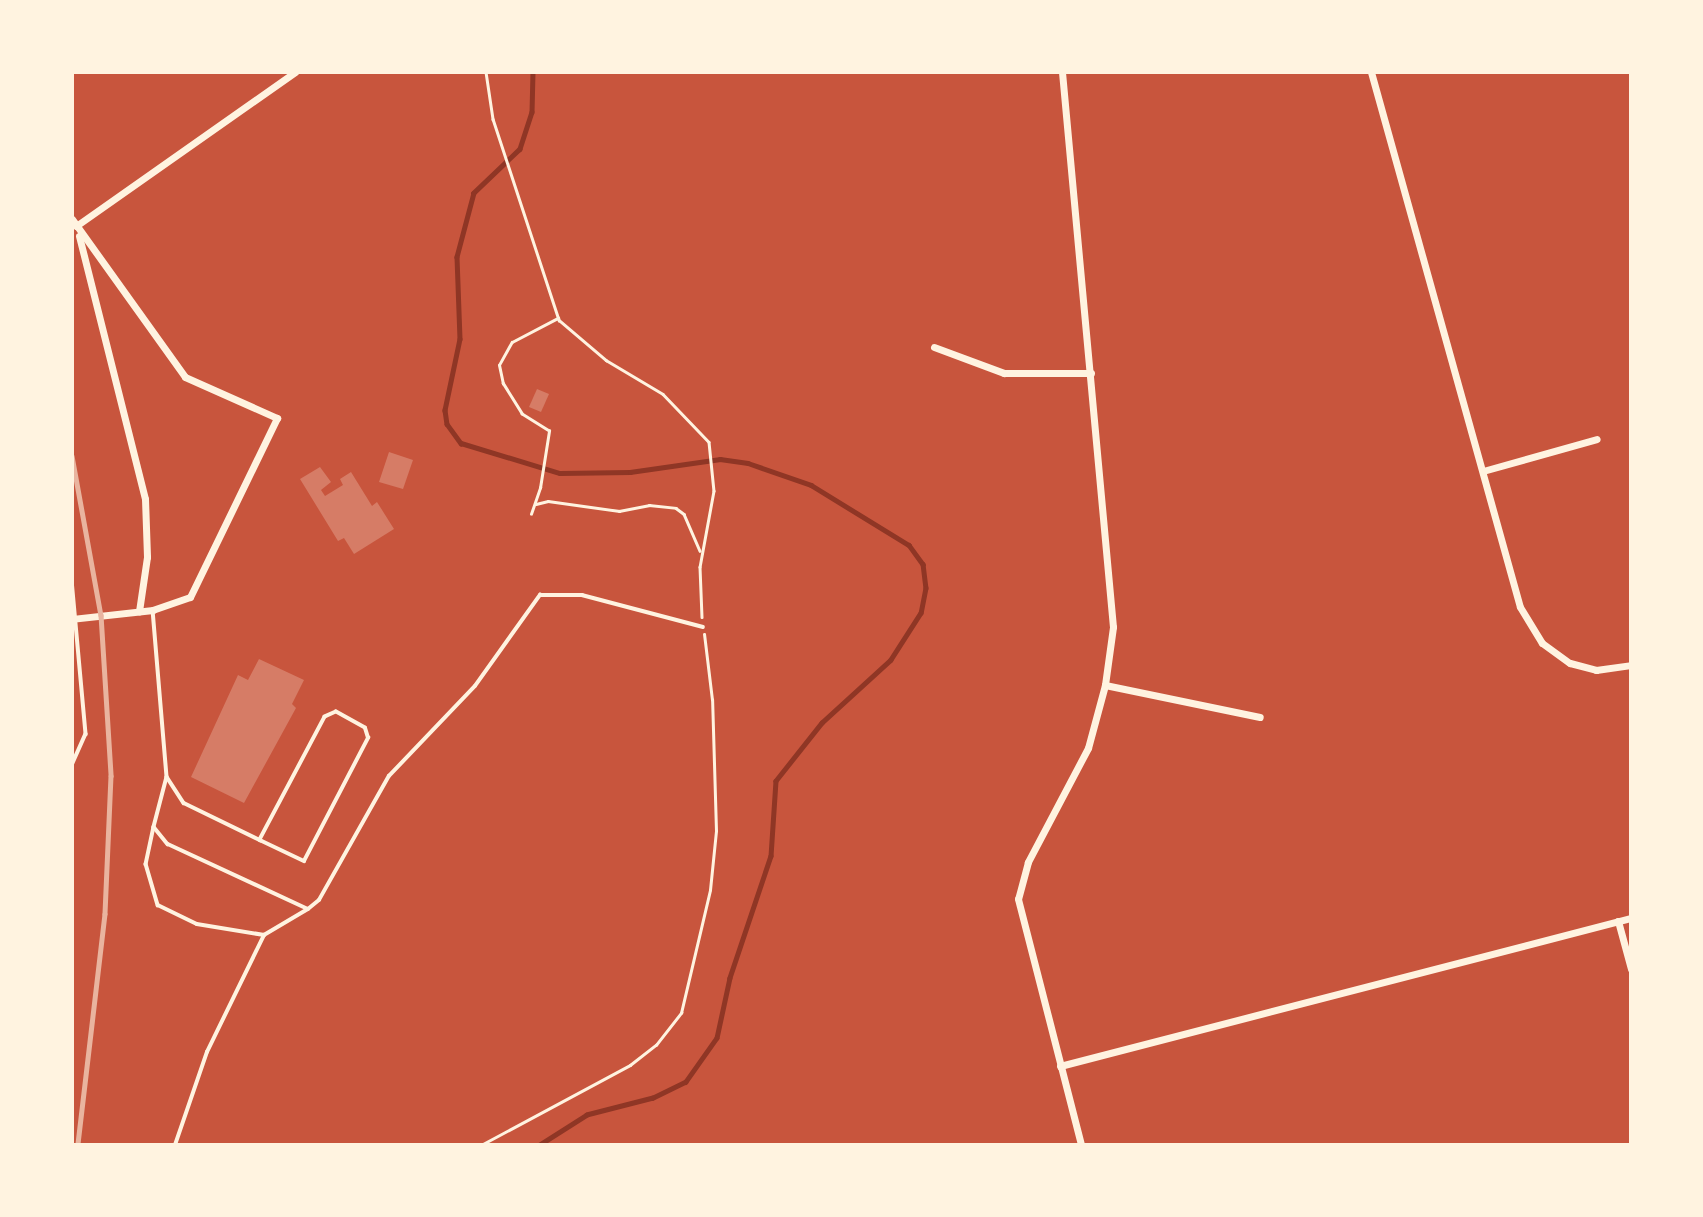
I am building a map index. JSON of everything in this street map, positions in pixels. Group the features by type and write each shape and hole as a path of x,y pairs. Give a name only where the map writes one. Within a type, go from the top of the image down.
{"street":[{"path":"75,226 295,72"},
{"path":"1062,72 1112,599 1105,685 1088,748 1019,887 1019,914 1081,1145"},
{"path":"1371,72 1520,607 1542,643 1583,668 1631,665"},
{"path":"74,619 153,610 190,597 277,418 185,377 75,226"},
{"path":"75,226 145,499 147,557 139,611"},
{"path":"934,347 1004,373 1091,373"},
{"path":"1483,471 1597,439"},
{"path":"1105,685 1260,717"},
{"path":"1060,1066 1631,918"},
{"path":"1618,921 1631,968"}],"lane":[{"path":"72,580 86,734 72,766"},
{"path":"175,1145 207,1052 264,935 319,900 389,776 475,686 540,595 582,595 703,627"},
{"path":"153,610 167,778 146,864 158,905 197,924 264,935"},
{"path":"167,778 184,803 260,840 304,861 368,738 365,728 336,712 326,717 260,840"},
{"path":"154,827 168,844 308,909"}],"path":[{"path":"481,1145 630,1065 664,1037 681,1013 710,890 716,831 712,700 703,627 701,554 714,491 710,450 702,430 671,400 643,378 606,360 572,335 558,318 494,122 486,72"},
{"path":"531,514 536,504 549,431 522,414 503,384 499,365 512,342 558,318"},
{"path":"536,504 548,501 619,511 649,505 676,508 684,514 701,554"}],"building":[{"path":"537,389 549,394 541,412 529,407"},
{"path":"389,452 413,460 403,489 379,482"},
{"path":"320,467 331,482 321,490 325,496 343,485 340,479 351,472 372,506 377,502 394,529 354,554 344,538 338,541 300,479"},
{"path":"259,659 304,680 292,704 296,708 244,803 191,777 238,675 248,680"}],"waterway":[{"path":"533,72 532,112 520,149 474,193 457,257 460,339 445,410 447,424 461,443 560,473 630,472 720,459 748,463 811,485 909,545 923,564 926,588 921,613 891,660 822,723 776,781 771,856 730,978 717,1038 686,1082 653,1098 587,1115 540,1145"}],"railway":[{"path":"72,456 101,615 111,776 105,914 78,1145"}]}
